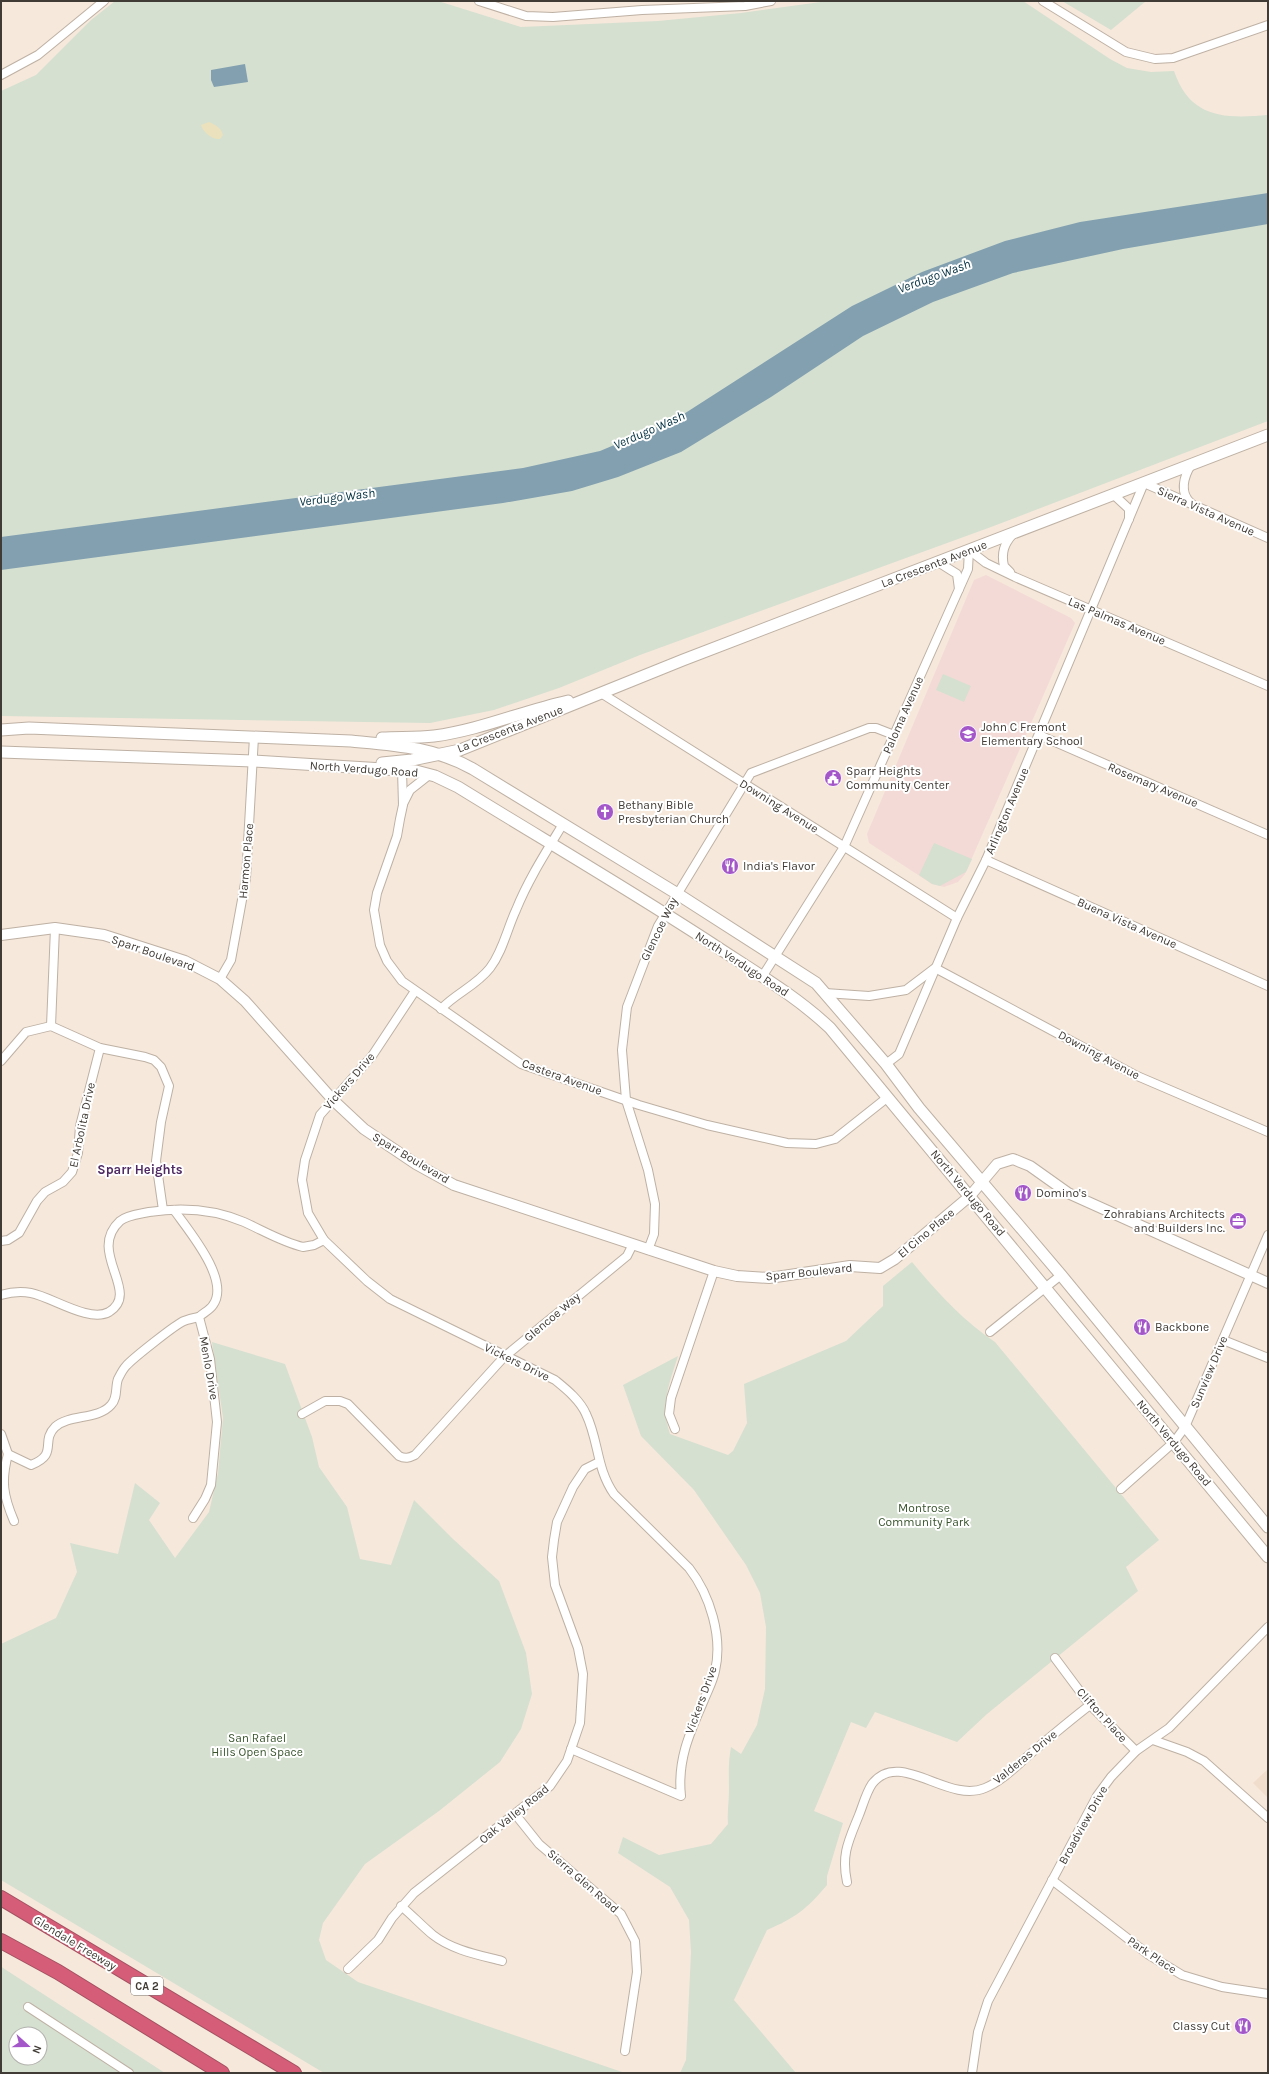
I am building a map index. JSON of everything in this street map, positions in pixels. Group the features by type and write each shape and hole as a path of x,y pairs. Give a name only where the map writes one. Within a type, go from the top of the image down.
{"highway":[{"name":"Glendale Freeway","path":"1,1898 294,2073"},
{"path":"1,1941 58,1972 222,2073"}],"main road":[{"name":"La Crescenta Avenue","path":"345,767 412,760 460,750 601,693 1268,435"},
{"name":"La Crescenta Avenue","path":"350,741 434,736 493,722 532,709 601,693"},
{"name":"North Verdugo Road","path":"1,730 29,728 350,741 392,745 441,754 473,769 676,893 775,956 816,984 825,993 886,1064 919,1108 1061,1275 1268,1527"},
{"name":"North Verdugo Road","path":"1,752 253,760 402,770 429,774 458,787 664,913 812,1011 830,1028 888,1096 1268,1557"}],"street":[{"path":"1,75 38,55 104,1"},
{"path":"480,1 526,16 553,17 642,10 746,6 772,1"},
{"path":"642,1 642,10"},
{"path":"1043,1 1126,52 1156,59 1174,58 1268,25"},
{"path":"1191,465 1185,479 1184,488 1187,500 1193,505"},
{"name":"Sierra Vista Avenue","path":"1144,483 1268,538"},
{"name":"Arlington Avenue","path":"886,1064 899,1054 957,918 986,860 1144,483"},
{"path":"1114,495 1128,509 1129,520"},
{"path":"1014,533 1005,543 1003,560 1004,566 1015,577"},
{"name":"Las Palmas Avenue","path":"970,550 986,563 1015,577 1268,686"},
{"name":"Paloma Avenue","path":"762,977 844,847 968,569 970,550"},
{"path":"938,562 951,569 956,574 959,590"},
{"name":"Downing Avenue","path":"601,693 957,918"},
{"name":"Glencoe Way","path":"648,1250 654,1234 655,1204 648,1170 626,1100 622,1050 627,1007 633,986 664,913 744,784 754,772 862,730 876,728 894,735"},
{"name":"Rosemary Avenue","path":"1038,736 1268,835"},
{"name":"Harmon Place","path":"220,980 231,960 246,878 254,738"},
{"name":"Castera Avenue","path":"402,770 403,805"},
{"name":"Castera Avenue","path":"429,774 410,790 403,805 396,836 376,893 374,910 379,940 388,961 402,981 415,991 521,1064 626,1100 707,1125 786,1143 825,1143 835,1139 888,1096"},
{"path":"441,1009 450,1000 474,985 490,968 500,951 527,885 563,824"},
{"name":"Buena Vista Avenue","path":"986,860 1268,986"},
{"path":"51,1026 55,928"},
{"name":"Sparr Boulevard","path":"1,936 55,928 104,935 185,961 220,980 244,1000 269,1026 333,1100 373,1136 416,1164 454,1184 648,1250 714,1271 737,1276 770,1278 850,1266 880,1268"},
{"path":"825,993 869,996 906,990 935,968"},
{"name":"Downing Avenue","path":"935,968 1135,1075 1268,1132"},
{"name":"Vickers Drive","path":"415,991 372,1056 320,1115 305,1160 302,1180 308,1213 324,1240 367,1282 390,1299 555,1380 570,1393 586,1412 599,1462 606,1482 614,1494 689,1568 697,1578 709,1604 716,1635 717,1652 715,1671 690,1731 683,1753 679,1778 681,1796 571,1749"},
{"path":"1,1061 26,1032 51,1026 100,1048 150,1059 161,1067 168,1080 168,1093 161,1122 156,1161 163,1210"},
{"name":"El Arbolita Drive","path":"1,1241 8,1240 19,1233 37,1201 45,1192 63,1182 72,1172 78,1153 80,1126 100,1048"},
{"name":"El Cino Place","path":"880,1268 896,1259 970,1196 996,1164 1013,1158 1022,1161 1068,1193 1268,1283"},
{"path":"1,1295 14,1292 30,1292 46,1296 80,1311 97,1315 108,1312 117,1303 120,1293 119,1280 108,1254 109,1241 113,1228 122,1220 137,1214 163,1210 205,1211 226,1216 303,1247 314,1246 324,1240"},
{"path":"8,1454 31,1465 40,1461 48,1453 49,1437 55,1427 69,1421 103,1411 112,1405 118,1379 126,1366 183,1321 199,1317 213,1306 218,1287 214,1272 174,1210"},
{"name":"Sunview Drive","path":"1121,1489 1174,1442 1185,1427 1268,1235"},
{"name":"Glencoe Way","path":"302,1414 325,1401 340,1401 348,1404 393,1450 404,1458 416,1455 504,1356 628,1256 633,1244"},
{"path":"675,1429 670,1414 670,1398 714,1271"},
{"path":"990,1332 1061,1275"},
{"name":"Menlo Drive","path":"193,1518 205,1499 211,1485 217,1422 210,1359 199,1317"},
{"path":"1222,1340 1268,1358"},
{"path":"1,1434 8,1454 4,1470 4,1499 14,1520"},
{"name":"Oak Valley Road","path":"348,1969 378,1940 401,1906 414,1893 550,1786 560,1772 571,1749 580,1722 583,1674 578,1648 555,1585 552,1557 558,1522 564,1504 585,1469 599,1462"},
{"name":"Broadview Drive","path":"972,2073 978,2032 988,2001 1097,1796 1111,1777 1136,1751 1170,1728 1268,1627"},
{"name":"Clifton Place","path":"1055,1658 1090,1705 1136,1751"},
{"name":"Valderas Drive","path":"847,1882 844,1867 845,1852 866,1797 877,1779 894,1771 906,1772 958,1791 968,1792 984,1788 1007,1773 1090,1705"},
{"path":"1153,1740 1187,1752 1204,1761 1268,1818"},
{"name":"Sierra Glen Road","path":"515,1814 539,1844 621,1914 635,1942 638,1972 626,2051"},
{"name":"Park Place","path":"1052,1880 1149,1955 1182,1975 1222,1988 1268,1994"},
{"path":"401,1906 434,1936 443,1942 502,1962"},
{"path":"28,2007 129,2073"}],"shaded area":[{"name":"John C Fremont Elementary School","path":"986,575 1071,618 1075,623 965,874 958,882 944,887 932,884 869,843 867,834 974,580"},
{"path":"1268,1769 1268,1798 1253,1783"}],"green space":[{"path":"115,1 438,1 521,27 658,21 741,13 828,1 1023,1 1110,59 1127,68 1151,72 1174,71 1181,87 1189,98 1199,107 1210,112 1223,115 1268,115 1268,421 991,527 640,655 559,688 494,710 430,723 1,716 1,91 36,75 91,20"},
{"path":"1062,1 1146,1 1111,30"},
{"path":"943,674 971,686 964,702 936,690"},
{"path":"934,843 972,859 966,872 940,886 932,884 919,875"},
{"name":"Montrose Community Park","path":"912,1262 950,1305 995,1342 1159,1540 1126,1567 1138,1591 987,1714 957,1742 875,1712 866,1728 851,1722 814,1811 843,1823 827,1876 827,1885 807,1907 793,1917 767,1930 734,2000 796,2073 680,2073 686,2060 691,1952 689,1920 670,1887 618,1853 623,1837 659,1855 711,1844 728,1824 729,1764 731,1747 741,1754 757,1725 765,1689 766,1627 760,1593 746,1565 694,1490 641,1436 623,1385 678,1356 669,1386 666,1404 667,1423 670,1434 728,1455 733,1451 747,1423 744,1384 846,1341 883,1306 883,1286"},
{"name":"San Rafael Hills Open Space","path":"212,1342 285,1364 312,1437 319,1467 347,1507 360,1559 391,1565 414,1500 453,1539 499,1581 526,1653 532,1694 521,1729 500,1762 439,1811 365,1864 323,1923 319,1940 326,1960 358,1982 625,2073 324,2073 1,1880 1,1644 56,1618 77,1572 70,1543 118,1554 135,1483 160,1503 149,1520 175,1558 209,1512 218,1473 223,1418"},
{"path":"1,1966 3,1968 165,2073 1,2073"}],"sand":[{"path":"209,122 221,130 223,135 220,139 208,135 201,125"}],"water":[{"path":"245,64 248,82 214,87 211,80 211,70"},
{"name":"Verdugo Wash","path":"1268,193 1268,224 1123,249 1013,273 933,302 863,336 771,397 681,452 618,477 572,491 503,503 1,570 1,537 523,468 600,451 676,419 852,306 922,272 1005,241 1080,222"}],"place":[{"name":"John C Fremont Elementary School","path":"968,734"},
{"name":"Sparr Heights Community Center","path":"833,778"},
{"name":"Bethany Bible Presbyterian Church","path":"605,812"},
{"name":"India's Flavor","path":"730,866"},
{"name":"Domino's","path":"1023,1193"},
{"name":"Zohrabians Architects and Builders Inc.","path":"1238,1221"},
{"name":"Backbone","path":"1142,1327"},
{"name":"Classy Cut","path":"1243,2026"}],"district":[{"name":"Sparr Heights","path":"140,1169"}]}
